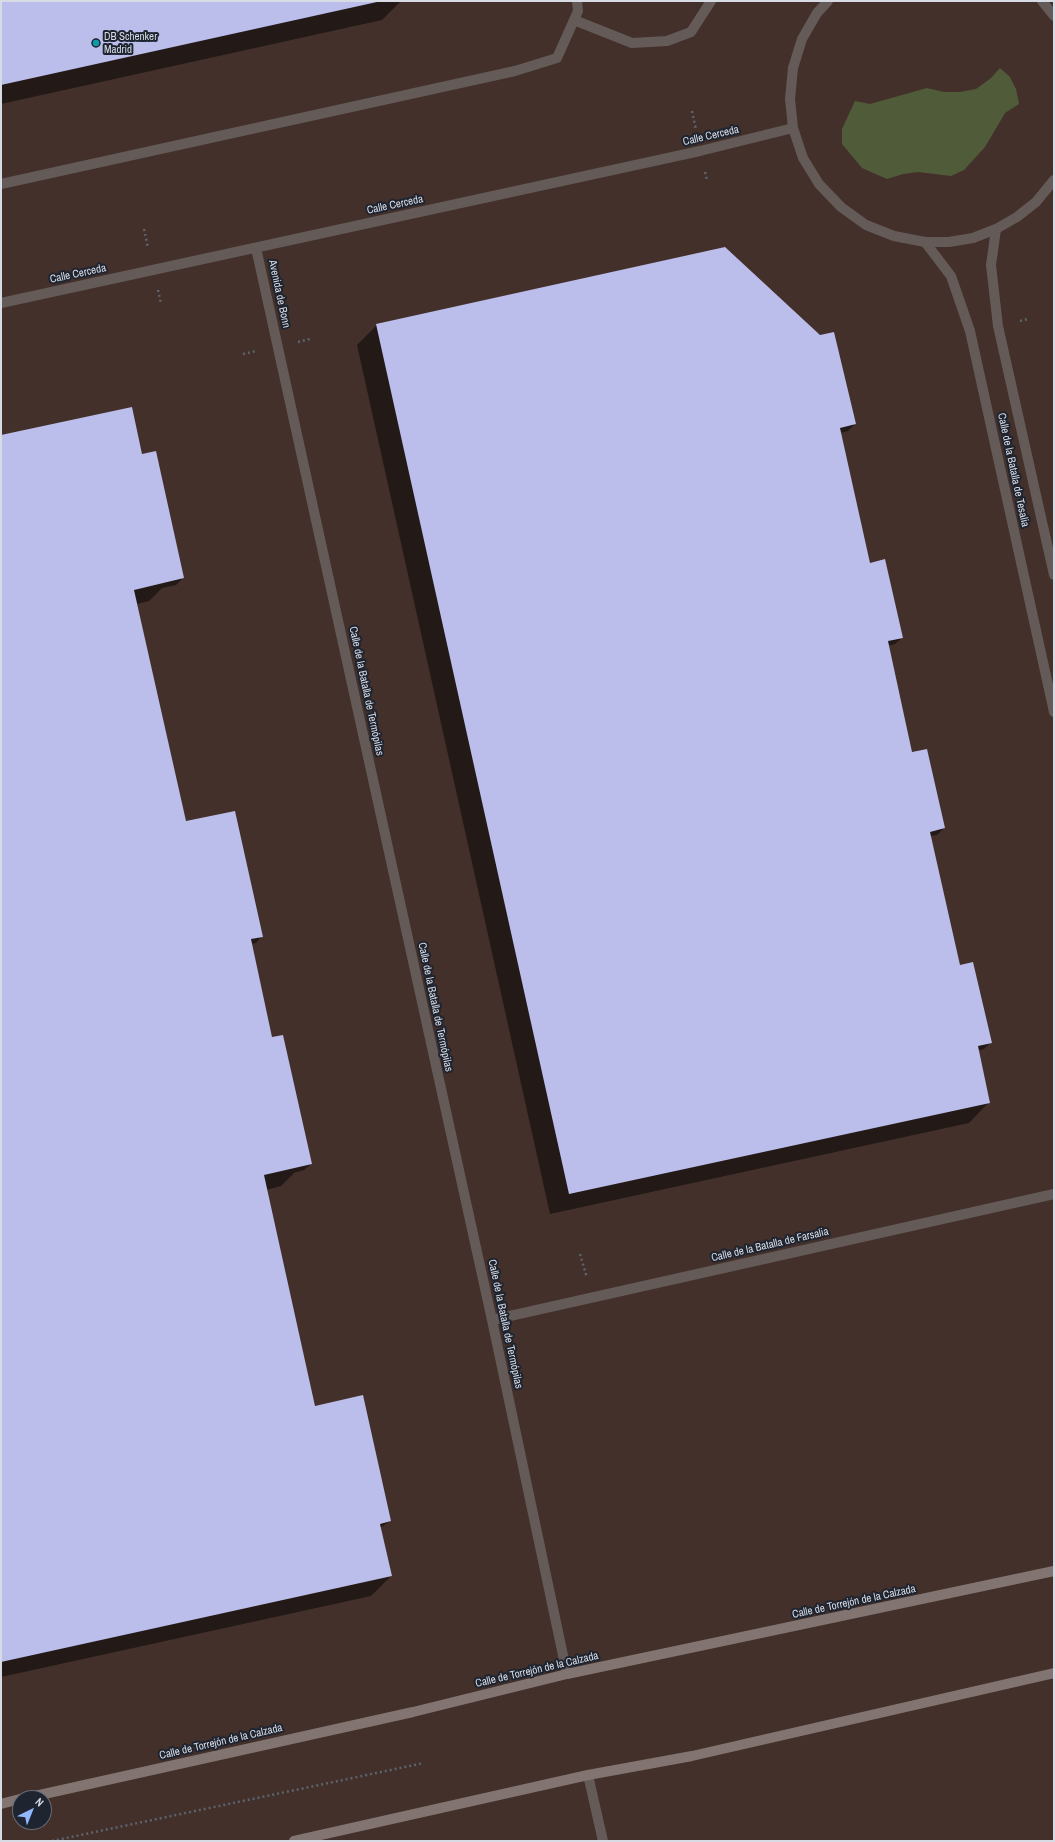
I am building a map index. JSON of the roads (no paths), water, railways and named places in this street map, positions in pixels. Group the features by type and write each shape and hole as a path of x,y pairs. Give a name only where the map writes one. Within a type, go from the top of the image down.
{"main road":[{"name":"Calle de Torrejón de la Calzada","path":"52,1792 405,1713 567,1674 1054,1571"},
{"path":"294,1841 588,1775 692,1756 1054,1674"},
{"path":"1,1804 12,1801"}],"street":[{"path":"1,184 516,71 557,58 578,11 577,1"},
{"path":"574,20 632,43 667,41 691,32 711,1"},
{"path":"828,1 817,13 802,40 793,68 790,98 793,128 803,158 819,184 841,207 866,224 894,236 925,242 949,242 973,238 996,229 1017,217 1036,202 1054,180"},
{"path":"1042,1 1054,16"},
{"name":"Calle Cerceda","path":"1,302 700,151 793,128"},
{"name":"Calle de la Batalla de Tesalia","path":"996,229 990,265 998,326 1054,575"},
{"name":"Calle de la Batalla de Tesalia","path":"925,242 951,276 970,332 1054,712"},
{"name":"Avenida de Bonn","path":"256,248 278,346"},
{"name":"Calle de la Batalla de Termópilas","path":"278,346 492,1320 567,1674"},
{"name":"Calle de la Batalla de Farsalia","path":"492,1320 1054,1194"},
{"path":"588,1775 603,1841"}],"place":[{"name":"DB Schenker Madrid","path":"96,43"}]}
